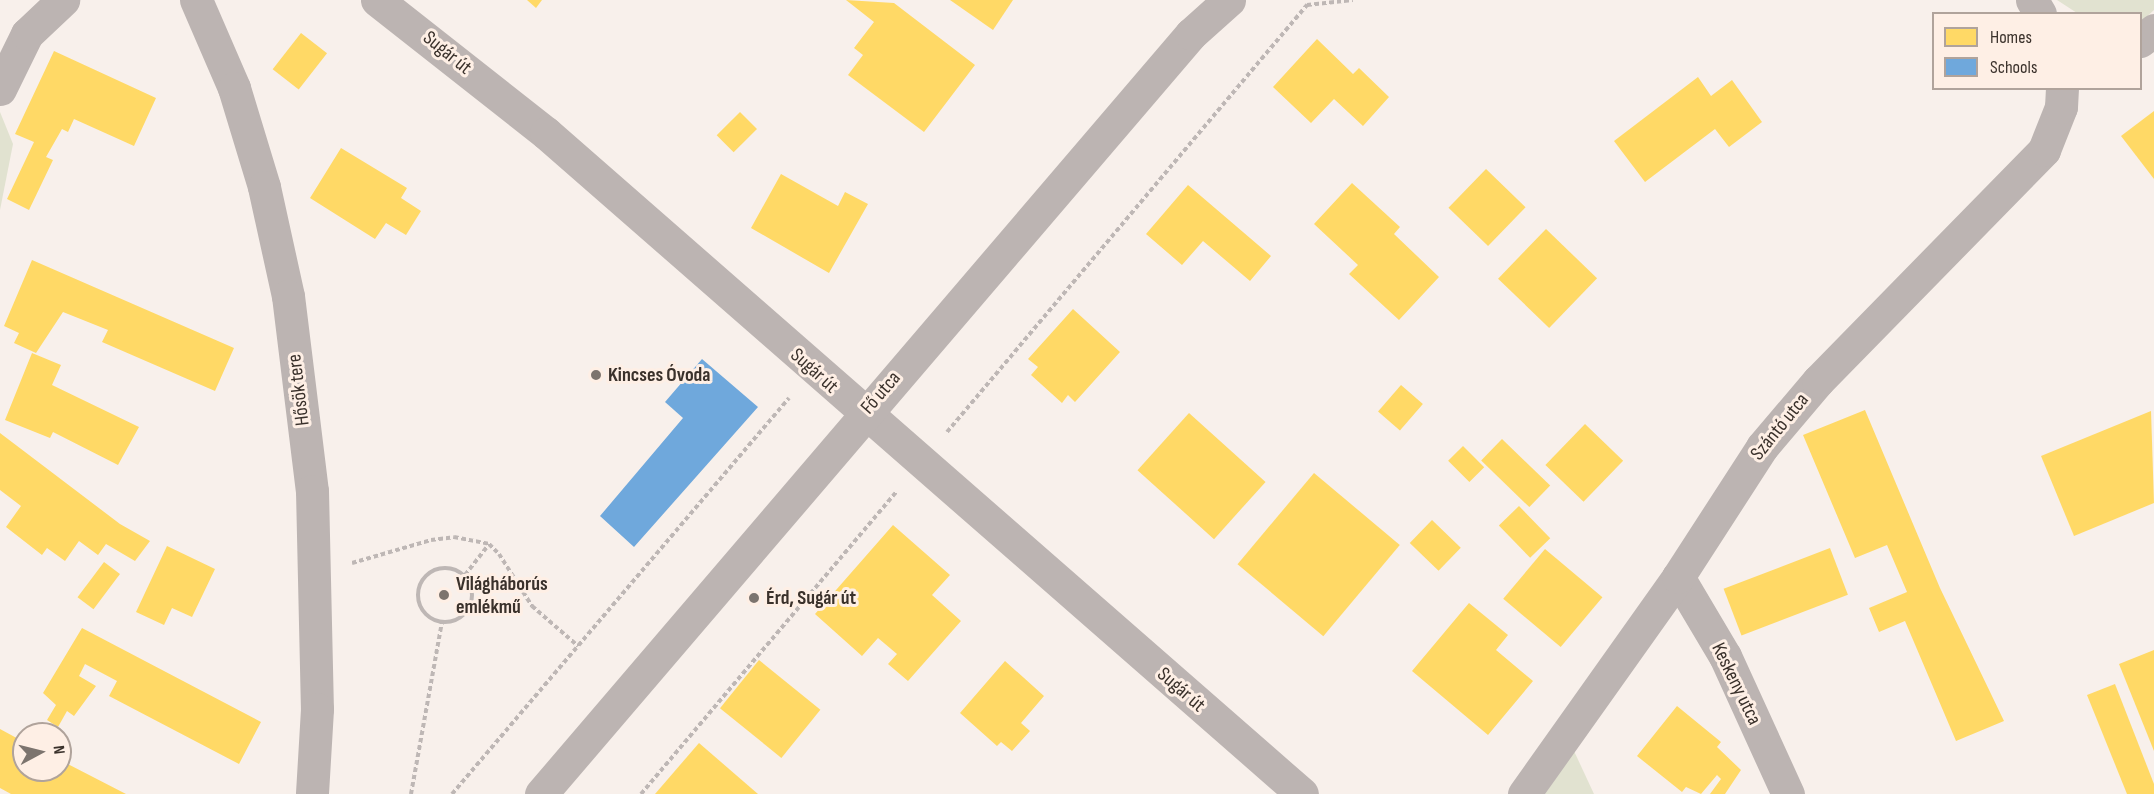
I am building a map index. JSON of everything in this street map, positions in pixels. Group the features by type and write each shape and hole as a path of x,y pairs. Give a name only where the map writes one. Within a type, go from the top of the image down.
{"street":[{"name":"Hősök tere","path":"196,0 234,88 264,187 288,296 312,491 318,708 312,794"},
{"name":"Sugár út","path":"377,0 546,133 863,414 1302,794"},
{"name":"Fő utca","path":"541,794 863,414 1191,34 1229,0"},
{"path":"0,89 27,34 55,6"},
{"path":"2142,39 2154,30"},
{"name":"Szántó utca","path":"1524,794 1678,577 1762,447 1818,381 2044,150 2069,95"},
{"name":"Keskeny utca","path":"1678,577 1725,656 1788,794"}],"path":[{"path":"641,794 1307,5 1353,0"},
{"path":"452,794 813,370"},
{"path":"313,570 375,559 431,540 454,537 489,544 500,554 532,606 578,646"},
{"path":"465,575 489,544"},
{"path":"444,567 465,575 471,585 471,604 460,618 442,622 425,614 420,606 422,580 444,567"},
{"path":"411,794 442,622"}],"green space":[{"path":"2057,0 2154,0 2154,10 2142,21 2142,12 2075,12"},
{"path":"0,112 13,144 0,210"},
{"path":"1574,751 1594,794 1545,794"}],"building: Homes":[{"path":"527,0 542,0 536,8"},
{"path":"846,0 894,3 975,65 924,132 848,75 863,55 854,48 874,22"},
{"path":"950,0 1013,0 993,30"},
{"path":"301,33 327,53 299,90 273,69"},
{"path":"1317,39 1353,74 1359,68 1389,97 1363,126 1334,99 1311,123 1273,87"},
{"path":"54,51 156,98 134,146 74,119 68,132 62,129 46,157 53,160 29,210 7,199 34,142 15,134"},
{"path":"1698,77 1711,96 1732,80 1762,122 1729,147 1715,129 1645,182 1614,141"},
{"path":"2154,111 2154,179 2121,136"},
{"path":"740,112 757,129 734,152 717,135"},
{"path":"341,148 407,188 401,198 421,211 406,235 386,223 375,239 310,198"},
{"path":"1486,169 1526,207 1488,246 1448,208"},
{"path":"781,174 838,206 845,192 868,204 829,273 751,228"},
{"path":"1352,183 1400,227 1394,234 1439,277 1399,320 1349,274 1358,265 1314,224"},
{"path":"1188,185 1271,256 1250,281 1203,241 1182,265 1146,234"},
{"path":"1546,229 1597,278 1549,328 1498,279"},
{"path":"32,260 234,348 215,391 102,342 108,330 63,312 36,353 14,343 19,333 4,326"},
{"path":"1073,309 1120,352 1075,402 1068,395 1062,403 1031,375 1038,367 1028,359"},
{"path":"32,353 61,365 52,385 139,427 118,465 53,432 50,438 5,420"},
{"path":"1401,385 1423,404 1400,430 1378,411"},
{"path":"1865,410 1940,588 2004,721 1956,741 1905,621 1879,632 1869,608 1907,592 1887,545 1855,558 1803,435"},
{"path":"2151,411 2154,503 2074,536 2041,456"},
{"path":"1189,413 1266,482 1214,539 1137,470"},
{"path":"1585,424 1623,461 1584,502 1545,465"},
{"path":"0,433 120,524 150,541 135,561 106,544 98,555 79,541 65,561 47,548 42,555 6,527 21,506 0,490"},
{"path":"1502,439 1550,486 1529,507 1481,461"},
{"path":"1463,446 1484,467 1469,482 1448,461"},
{"path":"1314,473 1400,545 1323,636 1238,564"},
{"path":"1519,506 1550,538 1530,558 1499,525"},
{"path":"1432,520 1461,548 1439,571 1410,543"},
{"path":"893,525 950,575 932,595 961,621 908,681 888,664 897,654 878,638 862,656 815,614"},
{"path":"167,546 215,569 192,617 172,608 164,625 136,612"},
{"path":"1830,548 1848,595 1741,636 1724,589"},
{"path":"1545,549 1602,597 1561,647 1503,599"},
{"path":"104,562 120,574 93,609 78,597"},
{"path":"1469,603 1508,635 1496,650 1533,681 1488,735 1412,671"},
{"path":"82,628 261,722 239,764 109,696 117,681 85,664 79,676 96,686 74,716 67,711 61,722 47,720 56,705 43,693"},
{"path":"2154,650 2154,751 2119,664"},
{"path":"759,660 820,710 781,758 720,708"},
{"path":"1005,661 1044,696 1021,723 1030,731 1012,751 1001,742 997,746 960,713"},
{"path":"2115,684 2154,784 2154,794 2127,794 2087,695"},
{"path":"1677,706 1721,742 1717,747 1741,770 1725,794 1710,794 1721,779 1717,775 1701,794 1686,787 1682,792 1637,756"},
{"path":"0,729 12,736 12,782 72,782 72,766 126,794 11,794 0,788"},
{"path":"699,743 758,794 655,794"}],"building: Schools":[{"path":"702,359 758,407 634,547 600,516 683,418 665,402"}],"place":[{"name":"Kincses Óvoda","path":"596,375"},
{"name":"Világháborús emlékmű","path":"444,595"},
{"name":"Érd, Sugár út","path":"754,598"}]}
